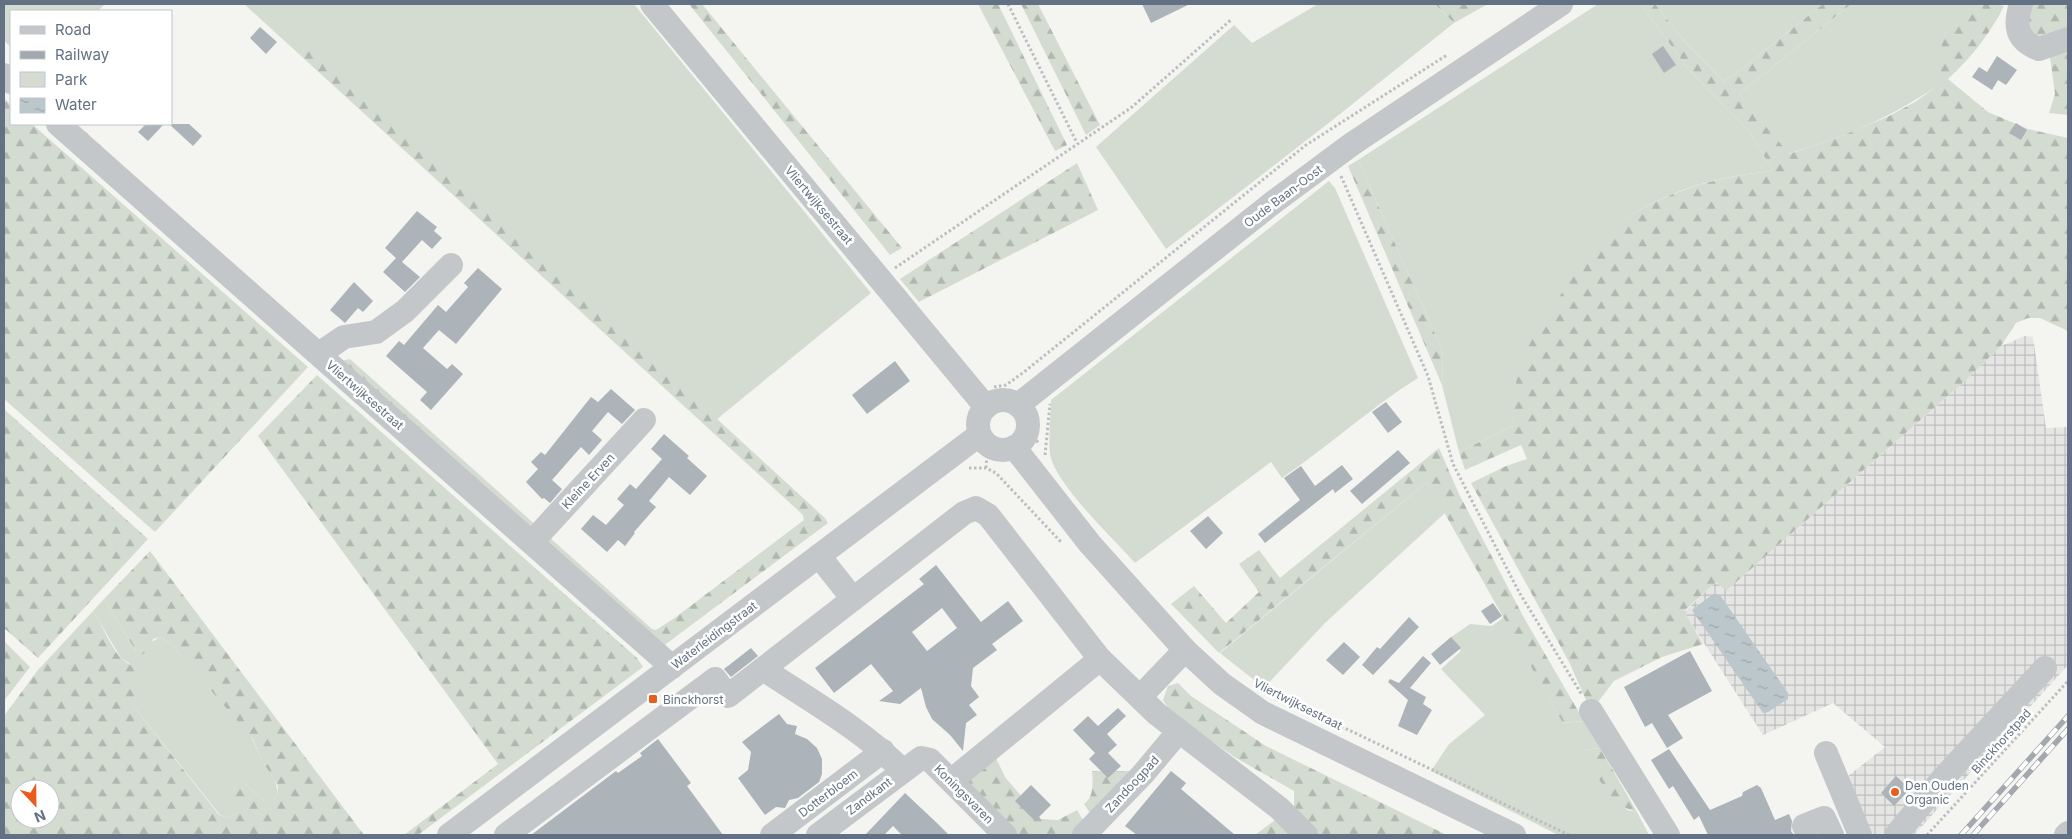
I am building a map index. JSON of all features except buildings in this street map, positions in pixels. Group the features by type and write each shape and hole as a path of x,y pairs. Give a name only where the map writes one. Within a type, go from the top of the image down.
{"street":[{"name":"Vliertwijksestraat","path":"652,4 986,407"},
{"name":"Oude Baan-Oost","path":"1018,405 1275,201 1333,159 1561,4"},
{"path":"2021,4 2016,19 2017,30 2029,45 2039,50 2068,39"},
{"name":"Vliertwijksestraat","path":"59,125 672,667"},
{"path":"319,354 344,337 376,332 405,311 451,265"},
{"path":"1007,400 1018,405 1027,419 1028,428 1021,442 1014,448 1006,450 984,449 978,420 986,407 996,401 1007,400"},
{"name":"Kleine Erven","path":"532,542 644,420"},
{"name":"Vliertwijksestraat","path":"1014,448 1090,544 1185,650 1222,684 1263,713 1483,829 1514,835"},
{"name":"Waterleidingstraat","path":"449,835 819,556 984,449"},
{"path":"506,835 715,679 728,696 964,513 976,508 988,515 1100,659 1179,731 1279,808 1306,835"},
{"path":"819,556 853,599"},
{"path":"1140,697 1185,650"},
{"path":"952,780 1100,659"},
{"path":"1896,835 1944,777 2045,668"},
{"name":"Koningsvaren","path":"763,669 883,751 912,765 930,760 1005,835"},
{"path":"1591,711 1668,835"},
{"name":"Zandoogpad","path":"1084,835 1143,774 1179,731"},
{"name":"Dotterbloem","path":"772,835 883,751"},
{"path":"1826,753 1860,835"},
{"name":"Zandkant","path":"818,835 912,765"},
{"path":"1804,826 1824,818 1832,835"}],"path":[{"path":"1008,4 1078,143"},
{"path":"880,280 1132,107 1232,19"},
{"path":"1333,159 1428,376 1453,464 1519,592 1591,711"},
{"path":"1028,428 1049,462"},
{"path":"965,468 984,449 996,473 1008,484"},
{"name":"Binckhorstpad","path":"1927,835 2068,681"},
{"name":"Vliertwijksestraat","path":"1262,687 1569,835"}],"shaded area":[{"path":"2025,336 2033,337 2046,428 2068,427 2068,665 1914,835 1864,835 1843,780 1885,747 1833,703 1763,735 1684,612 1716,582 1726,591 1966,380 2001,346"}],"green space":[{"path":"4,4 105,4 99,10 10,10 10,46 4,41"},
{"path":"244,4 634,4 871,293 716,420 311,48 304,49 300,55"},
{"path":"689,4 702,4 902,248 890,255"},
{"path":"978,4 998,4 1067,145 1055,151"},
{"path":"1021,4 1038,4 1100,125 1086,135"},
{"path":"1318,4 1435,4 1454,23 1166,249 1096,147 1234,25 1252,43"},
{"path":"1435,4 1488,4 1454,23"},
{"path":"1598,4 1641,4 1688,69 1750,132 1773,171 1745,174 1689,188 1663,198 1637,212 1614,228 1594,247 1577,270 1515,399 1513,426 1459,452 1442,385 1443,355 1440,345 1358,160"},
{"path":"1641,4 1655,4 1686,43 1724,81 1823,4 1851,4 1739,94 1789,154 1839,137 1887,117 1915,102 1947,79 1937,70 1944,35 1956,17 1970,8 1987,4 2004,6 1993,26 1979,45 1948,79 1988,112 2028,129 2068,138 2068,331 2040,318 2028,318 2016,323 2001,346 1966,380 1726,591 1716,582 1684,611 1703,644 1662,657 1614,681 1591,711 1569,662 1471,483 1506,466 1527,459 1521,445 1465,470 1459,452 1513,426 1517,376 1522,359 1580,262 1606,234 1627,218 1673,194 1722,179 1773,171 1750,132 1688,69"},
{"path":"1655,4 1823,4 1724,81 1686,43"},
{"path":"1851,4 1982,4 1945,32 1943,47 1948,79 1922,96 1868,125 1788,154 1739,94"},
{"path":"2024,4 2068,4 2068,28 2040,36 2022,31"},
{"path":"2068,44 2068,115 2049,113 2055,94 2049,50"},
{"path":"311,47 825,518 828,523 662,647 79,135 77,125 339,361 350,359 652,629 656,630 676,617 804,520 803,515 300,55 304,49"},
{"path":"4,98 10,104 10,125 33,125 308,367 155,532 4,399"},
{"path":"1358,160 1440,345 1443,355 1442,385 1348,166"},
{"path":"1077,163 1098,210 919,302 900,279"},
{"path":"1329,181 1335,188 1418,378 1282,478 1271,462 1135,563 1086,511 1062,480 1054,466 1049,448 1051,400"},
{"path":"317,375 637,658 643,667 418,835 404,835 498,764 258,436"},
{"path":"4,409 148,539 38,658 4,628"},
{"path":"1439,448 1459,494 1523,616 1584,721 1563,723 1427,482 1219,653 1171,604 1194,586 1226,623 1259,592 1239,564 1259,550 1280,578"},
{"path":"1427,482 1445,513 1325,623 1264,688 1220,653"},
{"path":"150,551 364,835 4,835 4,716 37,671 93,611 110,643 123,660 136,671 138,683 134,700 135,708 219,815 229,818 238,812 232,795 232,786 241,780 264,801 271,801 277,796 278,786 260,757 253,739 171,644 160,637 153,639 147,652 141,655 136,651 104,599"},
{"path":"104,599 136,651 160,637 171,644 249,734 274,780 277,796 271,801 264,801 241,780 236,804 238,812 229,818 220,815 135,708 132,702 135,693 129,663 121,658 93,611"},
{"path":"1504,617 1563,723 1584,721 1600,748 1584,750 1627,810 1637,812 1649,835 1558,835 1431,771 1449,744 1485,715 1441,669 1461,651 1450,638 1470,624 1492,626"},
{"path":"4,641 30,667 4,701"},
{"path":"1178,683 1191,696 1266,746 1447,835 1255,835 1294,806 1294,791 1236,758 1171,713 1163,700 1168,686"},
{"path":"1600,748 1637,812 1627,809 1611,796 1583,750"},
{"path":"995,756 1005,777 1041,819 1058,820 1077,810 1092,835 1014,835 961,779"},
{"path":"1092,771 1135,771 1098,825 1084,804 1091,794 1093,785"}],"water":[{"path":"1713,594 1720,595 1788,693 1788,699 1768,712 1763,713 1692,610"}],"railway":[{"path":"1961,835 2068,716"},
{"path":"1973,835 2068,729"}],"place":[{"name":"Binckhorst","path":"653,699"},
{"name":"Den Ouden Organic","path":"1895,792"}]}
